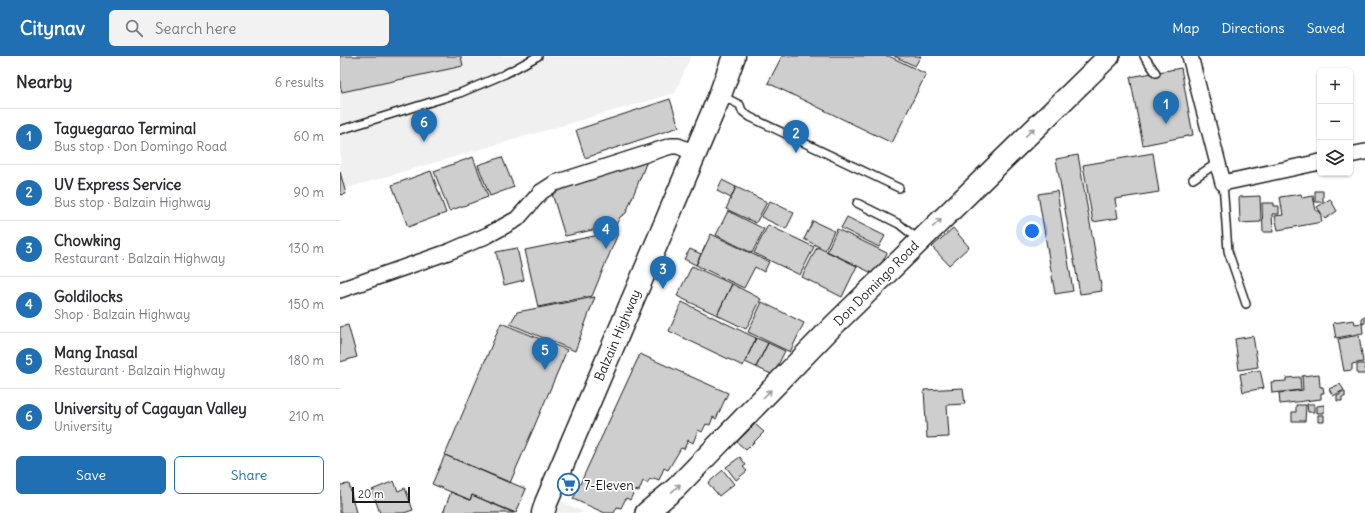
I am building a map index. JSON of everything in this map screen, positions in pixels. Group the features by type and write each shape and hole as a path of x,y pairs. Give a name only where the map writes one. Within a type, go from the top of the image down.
{"main road":[{"name":"Balzain Highway","path":"542,510 720,95 732,56"},
{"name":"Don Domingo Road","path":"646,513 676,488 833,326 919,240 1109,56"}],"street":[{"path":"1190,56 1223,183 1317,163"},
{"path":"340,290 451,251 488,235 517,218 541,192 555,183 671,146 678,146 695,153"},
{"path":"1353,154 1365,152"}],"lane":[{"path":"340,130 460,93 505,74 538,56"},
{"path":"1144,56 1156,73"},
{"path":"720,95 740,105 742,111 750,117 899,188"},
{"path":"1193,178 1217,162"},
{"path":"1223,183 1228,252 1246,304"},
{"path":"857,203 899,224 919,240"}],"shaded area":[{"path":"340,56 691,56 675,93 340,190"},
{"path":"561,501 585,513 556,513"}],"building":[{"path":"340,56 461,56 463,66 342,92 340,85"},
{"path":"782,56 889,56 926,74 892,143 768,83"},
{"path":"894,56 921,56 915,66"},
{"path":"1181,68 1193,135 1143,145 1130,77"},
{"path":"670,99 679,127 585,158 576,130"},
{"path":"1153,153 1159,192 1115,199 1118,218 1093,222 1083,165"},
{"path":"1078,155 1102,291 1080,294 1056,159"},
{"path":"473,157 488,197 449,211 434,171"},
{"path":"502,157 514,187 490,196 478,165"},
{"path":"647,161 626,213 620,217 616,225 565,236 550,187"},
{"path":"431,171 446,213 408,227 392,185"},
{"path":"340,172 346,194 340,195"},
{"path":"722,180 736,187 731,198 717,191"},
{"path":"736,187 767,202 756,223 726,209"},
{"path":"1057,191 1073,291 1055,294 1038,194"},
{"path":"1315,191 1323,191 1323,202 1315,202"},
{"path":"1301,194 1302,198 1313,196 1316,211 1320,211 1322,222 1278,230 1275,216 1283,215 1280,197"},
{"path":"1260,196 1261,222 1240,223 1239,197"},
{"path":"1330,199 1337,211 1325,219 1317,207"},
{"path":"770,201 794,213 786,229 761,217"},
{"path":"1262,203 1274,203 1274,206 1279,206 1279,214 1272,214 1273,232 1263,232"},
{"path":"728,211 764,229 752,253 716,235"},
{"path":"847,217 885,236 879,247 841,228"},
{"path":"813,221 834,231 825,250 804,239"},
{"path":"768,225 814,247 800,275 754,253"},
{"path":"953,228 969,247 949,265 932,247"},
{"path":"837,229 887,253 876,275 827,251"},
{"path":"619,231 592,296 538,307 525,250"},
{"path":"711,234 769,262 764,272 755,267 744,288 696,265"},
{"path":"817,247 857,266 842,297 802,277"},
{"path":"517,248 524,280 504,285 496,252"},
{"path":"690,249 701,254 696,265 684,259"},
{"path":"692,266 732,284 717,315 677,296"},
{"path":"732,284 761,299 746,329 717,315"},
{"path":"595,297 575,351 510,324 517,312"},
{"path":"682,302 756,338 743,366 669,331"},
{"path":"762,302 804,323 790,352 748,332"},
{"path":"1362,317 1365,317 1365,323 1362,324"},
{"path":"1354,320 1355,324 1362,323 1363,333 1336,338 1333,323"},
{"path":"501,323 567,350 510,483 445,455"},
{"path":"348,325 357,357 340,362 340,327"},
{"path":"1359,335 1363,362 1352,364 1352,370 1344,371 1338,339"},
{"path":"1253,336 1258,367 1239,370 1235,339"},
{"path":"756,338 768,343 756,367 745,362"},
{"path":"768,343 785,351 773,375 756,367"},
{"path":"640,354 728,393 716,419 713,417 710,425 706,424 702,432 698,430 693,443 688,440 684,449 681,448 668,470 664,468 659,480 654,478 653,480 650,479 647,483 643,481 639,491 635,490 630,500 626,498 621,508 617,507 614,513 605,513 573,499"},
{"path":"1357,364 1365,364 1365,374 1357,374"},
{"path":"1260,370 1264,388 1243,392 1240,374"},
{"path":"1319,374 1320,387 1323,387 1324,393 1321,393 1321,399 1280,404 1279,393 1303,390 1302,376"},
{"path":"1300,377 1301,390 1272,393 1271,382 1286,381 1286,378"},
{"path":"1340,384 1344,390 1333,396 1329,389"},
{"path":"963,388 965,404 947,405 949,437 927,438 924,390"},
{"path":"1340,392 1345,392 1345,397 1342,397 1342,401 1337,401 1337,395 1340,395"},
{"path":"1307,404 1314,404 1314,412 1308,412"},
{"path":"1296,405 1306,405 1305,421 1292,421 1292,412 1296,412"},
{"path":"1324,405 1324,413 1317,413 1317,406"},
{"path":"1318,415 1324,415 1324,422 1318,422"},
{"path":"755,424 764,432 746,450 737,442"},
{"path":"445,455 526,489 516,513 472,495 470,500 432,484"},
{"path":"740,457 746,465 743,467 747,471 736,480 726,467"},
{"path":"723,470 734,484 719,496 708,483"},
{"path":"394,481 398,491 405,488 413,510 404,513 380,513 372,490"},
{"path":"349,484 356,513 340,513 340,485"},
{"path":"451,492 470,500 472,495 514,513 443,513"}],"place":[{"name":"Taguegarao Terminal","path":"1166,124"},
{"name":"University of Cagayan Valley","path":"424,142"},
{"name":"UV Express Service","path":"796,153"},
{"name":"Goldilocks","path":"606,249"},
{"name":"Chowking","path":"663,289"},
{"name":"Mang Inasal","path":"545,370"},
{"name":"7-Eleven","path":"569,485"}]}
